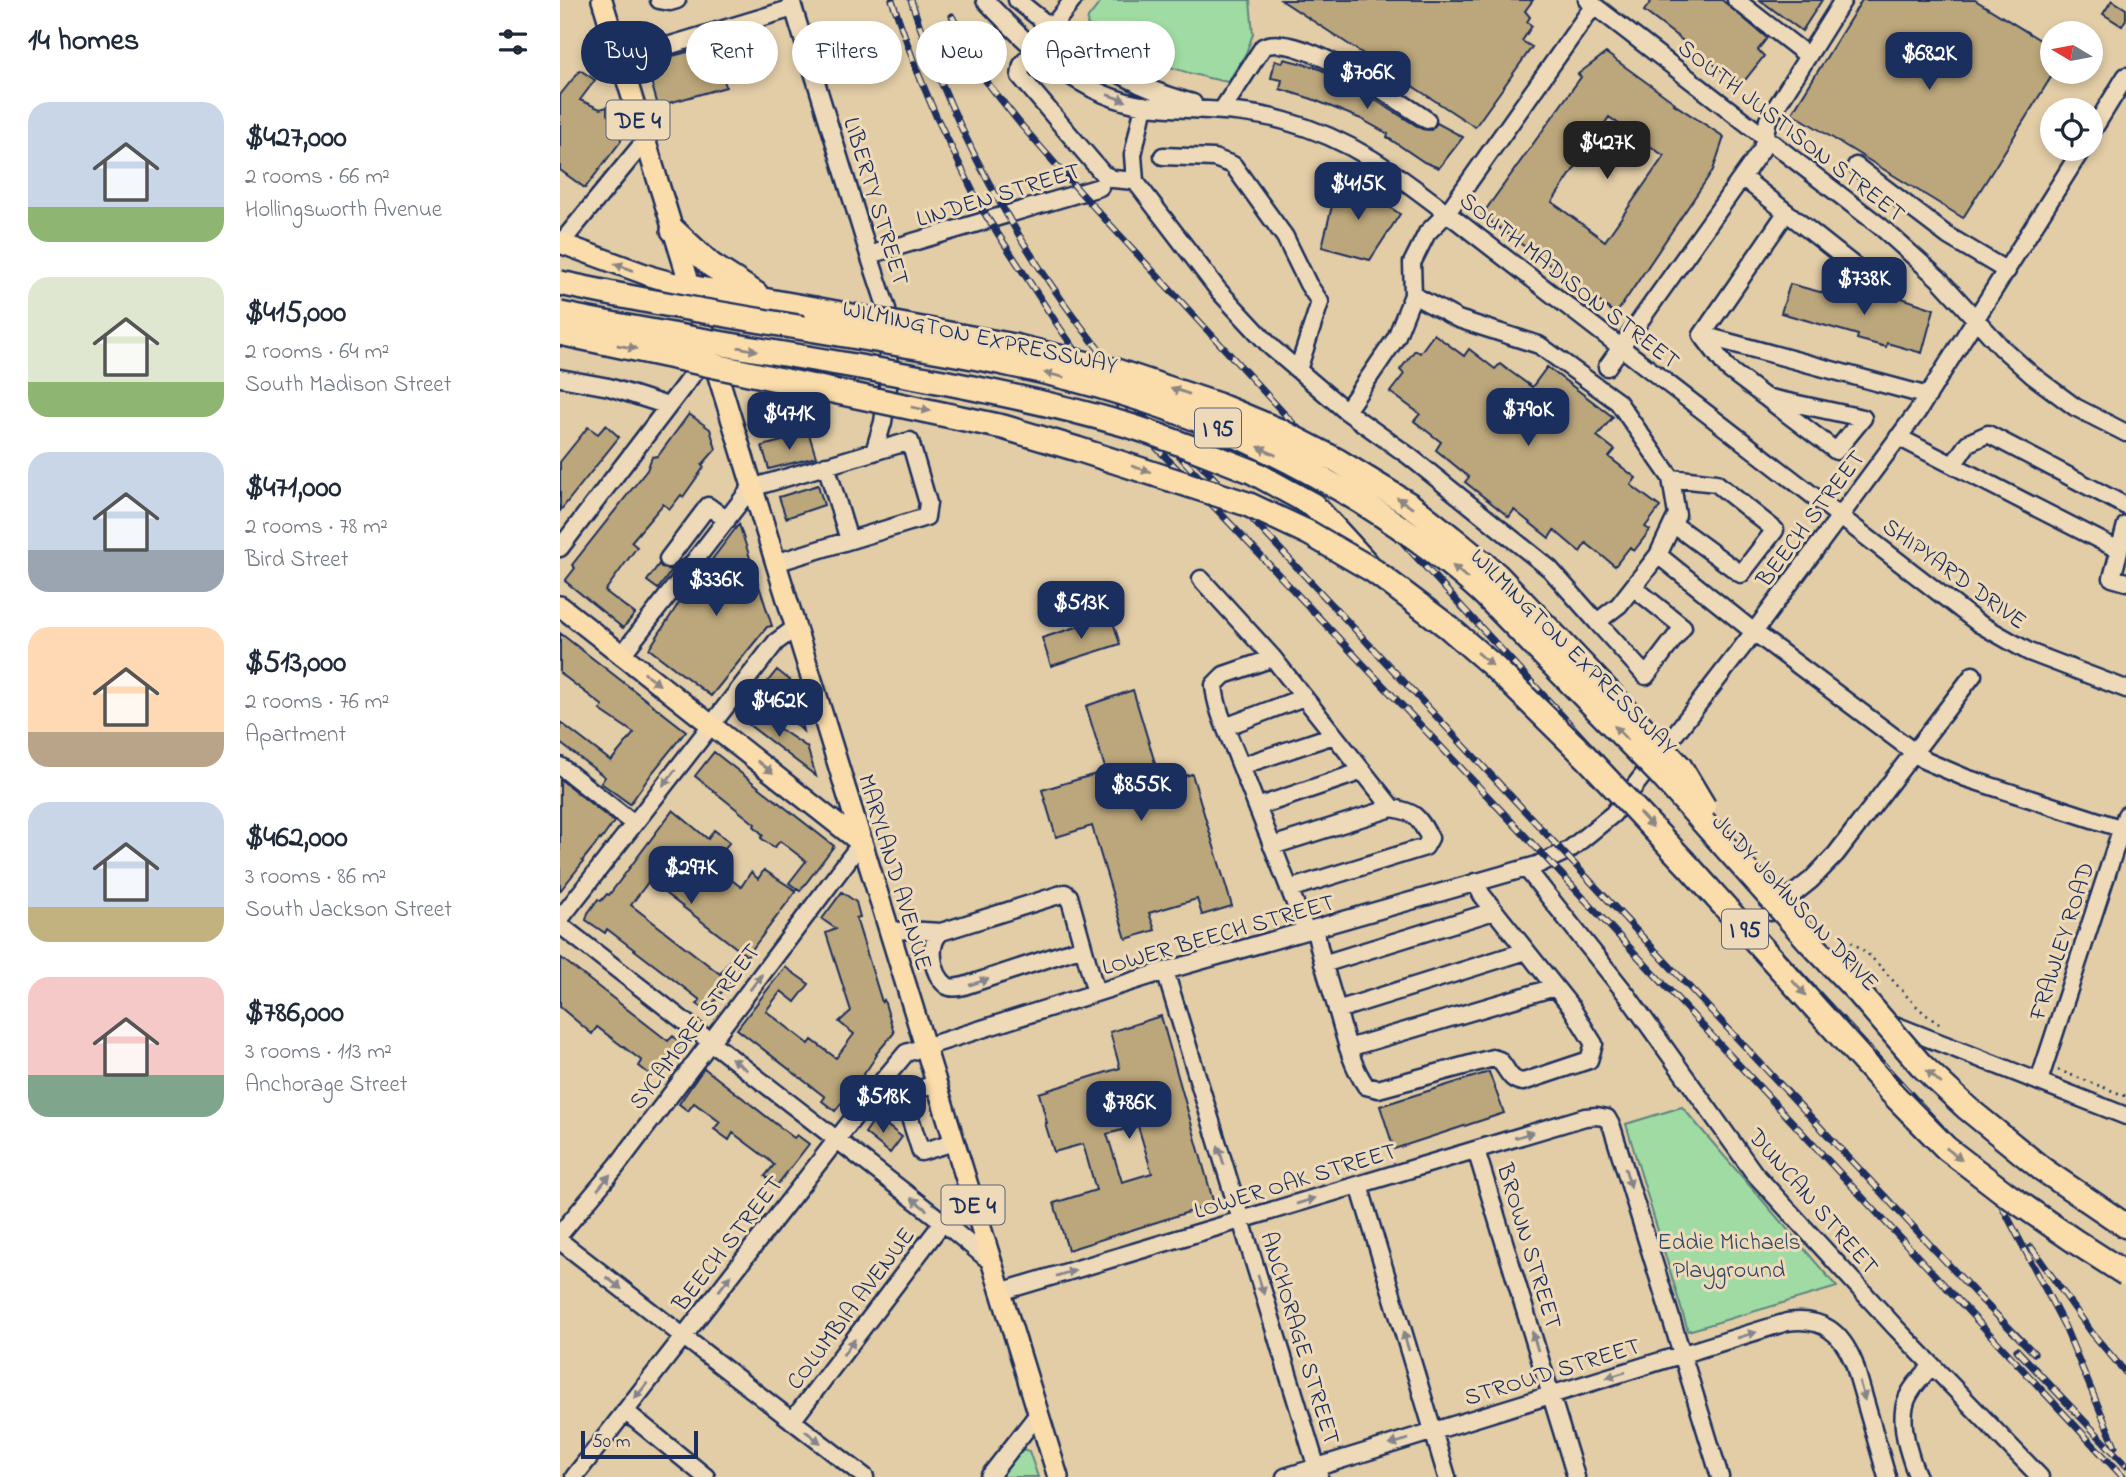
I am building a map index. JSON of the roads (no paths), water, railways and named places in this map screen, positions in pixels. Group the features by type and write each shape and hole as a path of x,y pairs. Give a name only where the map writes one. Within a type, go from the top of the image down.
{"highway":[{"path":"673,230 736,288"},
{"name":"WILMINGTON EXPRESSWAY","path":"560,283 963,355 1059,376 1157,404 1213,426 1268,451 1364,505 1459,571 1530,639 1662,776 1921,1065 1967,1108 2042,1169 2126,1226"},
{"path":"690,287 736,288 764,299 990,341 1113,370 1218,405 1280,431 1338,461 1432,521 1518,596 1680,767 1733,855"},
{"path":"560,314 971,388 1129,426 1251,471 1313,505 1374,571"},
{"name":"I 95","path":"560,333 1028,434 1247,504 1308,533 1374,571 1447,626 1491,664 1586,757 1700,879 1892,1093 1946,1148 2016,1201 2126,1274"}],"main road":[{"name":"MARYLAND AVENUE","path":"600,3 607,21"},
{"name":"MARYLAND AVENUE","path":"628,84 1058,1477"},
{"path":"561,243 653,277 690,287"},
{"path":"560,606 861,843"}],"street":[{"path":"660,0 677,0"},
{"name":"SOUTH MADISON STREET","path":"985,0 1021,37"},
{"name":"SOUTH MADISON STREET","path":"1017,0 1043,21"},
{"path":"1056,21 1073,0"},
{"path":"1736,0 1808,56"},
{"path":"1607,367 1762,149 1769,120 1843,0"},
{"path":"1346,411 1396,338 1413,295 1412,263 1427,233 1447,213 1591,3"},
{"name":"SOUTH JUSTISON STREET","path":"1591,3 1838,192 1906,248 1939,279 2002,348 2032,375 2076,407 2126,433"},
{"path":"672,43 792,4"},
{"name":"LIBERTY STREET","path":"792,4 887,309 889,380 883,422 874,452"},
{"path":"1217,110 1263,47 1277,43 1310,51 1379,88 1427,120"},
{"path":"2103,113 2126,76"},
{"path":"1026,84 1103,174 1113,179 1135,181"},
{"name":"SOUTH MADISON STREET","path":"1083,84 1144,106 1263,115 1345,142 1392,172 1447,213 1840,517"},
{"name":"SOUTH MADISON STREET","path":"1142,84 1217,110"},
{"path":"1144,106 1133,155 1135,181 1219,291 1272,348 1346,411 1409,456 1550,569 1646,676 1683,627 1633,587"},
{"path":"561,243 644,142"},
{"path":"1163,156 1214,158 1233,164 1285,237 1320,302 1298,370"},
{"name":"BEECH STREET","path":"1525,868 1569,850 1593,831 1613,814 1646,772 1840,517 1927,396 2075,161"},
{"path":"1856,166 1948,236 2007,271"},
{"path":"1742,177 1867,276"},
{"name":"LINDEN STREET","path":"869,255 1100,187"},
{"path":"1702,335 1786,213"},
{"path":"1413,295 1458,319 1539,345 1618,402 1671,478 1677,515 1658,555 1619,605 1597,622"},
{"path":"1702,335 1927,396"},
{"path":"1702,335 1728,369 1836,451 1863,418 1765,397"},
{"path":"560,548 710,352"},
{"path":"560,378 609,387 668,407"},
{"path":"1953,465 1968,443 1988,435 2126,506"},
{"path":"1898,437 2119,550"},
{"path":"621,656 751,488 910,441 928,503 926,517 775,563"},
{"path":"826,465 849,540"},
{"path":"1671,478 1716,483 1775,530 1741,574 1673,524"},
{"path":"667,559 708,506 727,520"},
{"name":"SHIPYARD DRIVE","path":"1840,517 1993,633 2047,660 2126,688"},
{"path":"2126,525 2112,578 2126,583"},
{"path":"1658,555 1754,632 1926,761 1966,778 2125,825"},
{"path":"1201,579 1273,658 1392,808"},
{"path":"560,919 776,642 795,628"},
{"path":"1273,658 1224,675 1214,685 1215,701 1289,889 1311,930 1356,1071 1366,1086 1378,1089 1493,1058 1504,1064 1511,1078 1523,1082 1589,1060 1594,1044 1571,1007 1494,911 1475,882"},
{"path":"1771,912 1824,868 1973,675"},
{"path":"1225,727 1304,697"},
{"path":"1241,766 1334,735"},
{"path":"560,766 634,824"},
{"path":"1257,807 1363,771"},
{"name":"JUDY JOHNSON DRIVE","path":"1646,772 1858,1007 1926,1038 2042,1073 2126,1116"},
{"path":"1272,846 1392,808 1418,817 1430,838 1424,847 1289,889"},
{"name":"FRAWLEY ROAD","path":"2042,1073 2125,825"},
{"name":"SYCAMORE STREET","path":"560,1234 616,1167 861,843"},
{"name":"LOWER BEECH STREET","path":"924,1047 1165,971 1525,868"},
{"name":"DUNCAN STREET","path":"1525,868 1627,995 1755,1173 1932,1366 2040,1477"},
{"path":"889,932 941,932 1065,892 1069,896 1096,993"},
{"path":"1323,964 1494,911"},
{"path":"560,925 991,1262"},
{"path":"941,932 934,940 935,968 946,985 954,988 1083,947"},
{"path":"1337,1010 1526,951"},
{"name":"ANCHORAGE STREET","path":"1165,971 1318,1472"},
{"path":"1348,1048 1555,987"},
{"name":"BEECH STREET","path":"574,1477 880,1084 906,1053 924,1047"},
{"path":"903,1096 936,1083"},
{"path":"880,1084 903,1096 921,1152 954,1142"},
{"name":"LOWER OAK STREET","path":"1000,1293 1585,1117 1603,1116 1612,1127 1681,1355"},
{"name":"BROWN STREET","path":"1476,1150 1576,1477"},
{"path":"1359,1185 1447,1477"},
{"name":"COLUMBIA AVENUE","path":"793,1421 943,1222"},
{"path":"560,1241 865,1477"},
{"name":"STROUD STREET","path":"1285,1477 1318,1472 1433,1431 1787,1322 1814,1321 1832,1331 1848,1349 1887,1477"},
{"path":"1681,1355 1720,1477"},
{"path":"1918,1477 1910,1457 1903,1413 1905,1401 1914,1385 1932,1366"},
{"path":"625,1411 706,1477"},
{"path":"989,1477 1038,1414"}],"railway":[{"path":"892,0 936,116 981,208 1092,374 1148,439 1562,875 2123,1477"},
{"path":"911,0 951,106 1003,208 1064,304 1135,392"},
{"path":"952,16 986,81 1081,193 1939,1125 2001,1204 2064,1325 2115,1446"},
{"path":"1113,383 1198,476"},
{"path":"1194,457 2034,1353"},
{"path":"2031,1247 2092,1333 2126,1373"},
{"path":"2017,1350 2126,1465"}],"park label":[{"name":"Eddie Michaels Playground","path":"1729,1255"}]}
